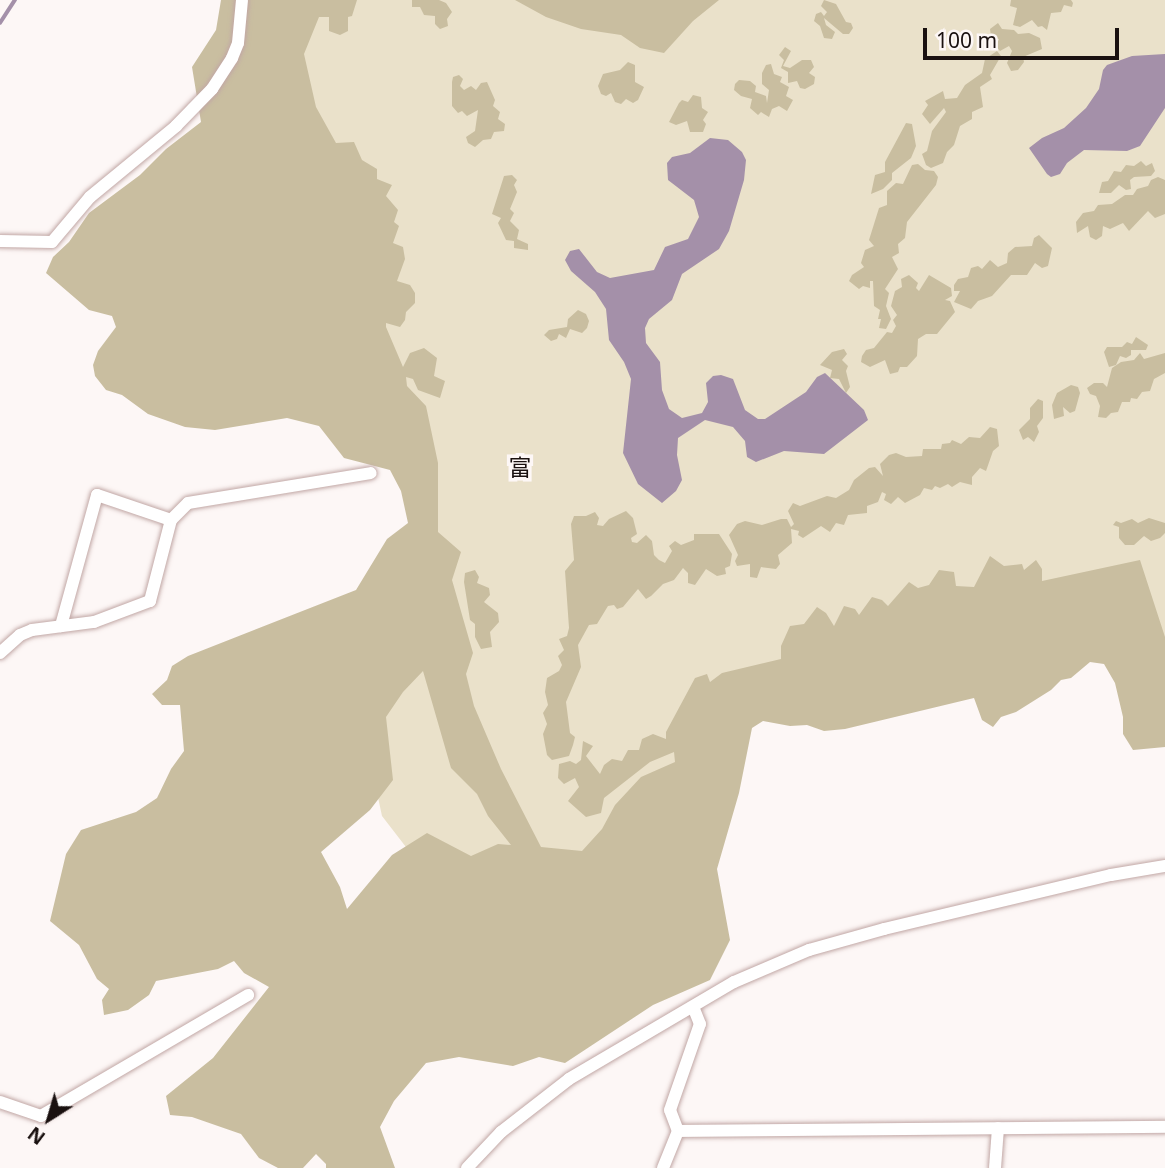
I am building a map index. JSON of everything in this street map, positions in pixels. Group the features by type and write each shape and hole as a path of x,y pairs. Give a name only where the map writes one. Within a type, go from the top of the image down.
{"street":[{"path":"0,241 52,242 90,197 176,126 212,89 232,58 238,43 242,0"},
{"path":"0,653 20,635 94,622 150,601 171,520 188,503 371,474"},
{"path":"61,626 97,495 171,520"},
{"path":"467,1168 500,1132 569,1079 734,982 809,950 884,929 1111,875 1165,866"},
{"path":"0,1102 41,1116 248,995"},
{"path":"663,1168 667,1165 678,1130 670,1110 701,1024 693,1007"},
{"path":"678,1130 1165,1127"},
{"path":"995,1168 998,1128"}],"shaded area":[{"path":"221,0 357,0 352,16 348,17 348,31 340,35 329,31 329,17 319,17 304,54 316,107 336,143 354,142 362,160 377,169 377,179 392,185 386,196 398,210 394,222 399,226 393,243 403,247 405,259 397,281 410,285 415,293 415,303 406,312 400,327 386,323 386,327 403,367 410,353 424,348 437,358 434,376 445,381 440,398 418,390 413,379 406,377 407,386 426,406 438,463 438,532 461,552 452,580 473,653 466,674 474,706 501,769 541,847 582,851 602,829 615,805 641,777 675,762 674,752 650,762 604,798 601,813 586,817 568,801 579,787 575,778 564,784 558,778 559,764 570,761 576,764 581,760 583,741 593,746 586,756 600,774 604,765 612,759 622,761 628,750 639,750 642,739 653,734 666,739 666,732 695,678 707,674 710,682 722,673 781,659 781,646 790,626 804,624 817,607 826,613 834,626 844,606 855,609 859,615 872,597 882,600 888,606 909,582 918,588 929,585 939,570 954,572 956,586 974,587 990,556 1004,566 1022,564 1024,570 1036,560 1042,569 1042,581 1140,560 1165,637 1165,747 1133,750 1123,734 1123,717 1115,683 1104,664 1090,662 1071,678 1061,680 1051,690 1016,712 1001,717 993,727 982,720 974,698 845,729 824,731 807,725 790,726 763,721 752,728 739,793 717,869 730,940 710,980 653,1005 565,1063 539,1057 513,1066 459,1057 426,1063 394,1101 380,1127 395,1168 326,1168 326,1164 316,1154 303,1168 278,1168 259,1158 241,1134 192,1117 170,1115 166,1096 213,1058 269,987 244,973 234,961 218,969 156,981 149,995 128,1010 104,1015 102,1000 109,989 97,979 79,945 50,921 66,854 81,830 136,812 157,798 171,769 184,751 180,705 162,705 152,694 167,680 172,666 188,656 356,590 387,539 408,523 401,491 390,470 344,458 319,426 287,418 215,430 185,427 148,414 122,395 106,390 95,376 93,365 98,351 116,327 112,316 89,310 46,273 53,257 69,242 89,213 140,175 166,149 201,122 192,67 216,30","holes":["423,671 451,768 477,794 488,816 511,845 498,844 471,856 427,833 392,855 347,909 340,887 321,852 370,810 393,780 386,717 403,692"]},
{"path":"304,0 1165,0 1165,730 1108,618 729,701 680,932 460,917 382,816 345,644 430,573 290,54"},
{"path":"412,0 439,0 446,3 452,12 447,19 448,26 440,29 435,24 435,16 424,15 420,7 412,7"},
{"path":"515,0 719,0 693,21 664,53 640,48 621,35 581,29 546,17"},
{"path":"824,0 836,4 846,22 851,23 853,28 849,34 843,34 824,18 826,25 835,32 832,39 824,38 820,26 814,21 816,14 821,12 824,16 827,12 821,6"},
{"path":"1011,0 1071,0 1073,3 1072,7 1064,5 1061,12 1051,13 1047,30 1042,26 1038,27 1032,20 1020,27 1013,25 1017,8 1010,6"},
{"path":"998,23 1002,29 1014,30 1018,34 1029,33 1040,38 1042,49 1023,57 1024,62 1018,70 1011,71 1007,63 1012,51 1009,46 1000,51 996,46 999,39 991,37 990,29"},
{"path":"785,47 791,51 783,66 790,68 802,60 811,60 814,67 809,73 815,77 814,84 805,89 800,88 797,81 788,83 788,72 781,68 784,60 779,55"},
{"path":"997,51 1001,56 990,75 992,79 980,87 983,107 972,112 972,119 960,126 954,145 947,152 943,163 931,168 926,165 922,154 927,151 932,131 946,112 944,108 930,124 922,114 928,105 925,101 943,91 945,99 957,98 965,85 982,73 985,59"},
{"path":"1165,54 1165,108 1140,146 1127,151 1084,150 1067,163 1060,174 1051,177 1047,174 1029,148 1042,138 1064,128 1086,108 1099,89 1103,70 1107,65 1132,56"},
{"path":"628,62 635,65 635,82 644,87 638,100 633,103 626,99 621,104 615,102 611,93 606,96 601,94 598,86 603,74 620,70"},
{"path":"771,64 774,74 782,77 780,82 789,87 786,96 793,100 787,111 779,106 772,109 769,117 761,112 758,115 750,108 752,99 741,96 734,90 739,80 750,81 756,86 755,92 766,96 767,103 769,90 762,84 762,73 766,65"},
{"path":"459,75 463,79 460,86 464,90 471,86 476,90 481,83 487,82 495,100 493,106 500,112 498,119 505,124 504,131 494,132 491,139 483,140 475,147 468,143 466,137 475,131 478,110 467,116 462,111 458,113 452,106 453,77"},
{"path":"693,95 701,97 702,108 708,112 703,120 706,124 703,132 690,132 687,121 676,125 669,122 679,103 682,100 688,102"},
{"path":"906,123 912,124 916,146 911,158 892,173 892,180 883,189 871,194 875,175 885,172 885,162"},
{"path":"710,138 728,140 742,152 746,160 744,180 729,231 719,249 682,274 672,300 649,319 645,328 646,343 660,362 662,390 669,409 682,418 702,413 708,402 706,383 713,376 721,375 733,379 745,410 758,419 765,419 806,392 817,377 825,373 864,410 868,420 824,454 784,451 756,462 747,457 745,441 733,427 705,420 678,438 677,455 682,480 676,491 662,503 638,484 623,453 631,379 624,362 609,340 606,309 595,292 571,271 565,260 570,251 579,249 597,272 610,278 654,270 665,247 688,239 699,217 694,200 668,180 667,163 672,157 690,153"},
{"path":"1141,161 1146,166 1152,163 1155,171 1151,176 1134,177 1130,180 1131,189 1126,190 1119,185 1111,193 1099,193 1102,182 1108,181 1114,171 1121,172 1126,165 1134,166"},
{"path":"918,164 925,170 934,171 938,177 936,185 907,222 905,238 898,244 899,253 892,257 898,269 885,289 889,293 886,306 891,319 886,329 879,328 880,310 874,306 873,281 870,281 870,288 863,286 859,289 849,281 852,275 864,267 861,263 865,250 874,246 869,240 879,208 887,205 887,191 896,183 903,184 912,165"},
{"path":"512,175 517,180 514,185 517,192 510,209 514,213 510,221 519,230 517,239 528,244 528,250 514,248 514,241 506,240 498,223 501,218 492,214 504,176"},
{"path":"1158,177 1165,180 1165,214 1155,218 1148,211 1129,231 1123,223 1110,229 1103,226 1102,236 1096,240 1090,237 1088,226 1077,233 1076,222 1083,213 1094,211 1098,205 1112,204 1125,195 1133,195 1137,189 1148,186 1151,180"},
{"path":"1039,235 1052,248 1048,266 1042,268 1035,263 1027,275 1011,275 992,296 978,301 971,309 954,302 960,291 954,291 954,285 958,279 968,277 971,268 978,266 982,269 990,260 998,267 1007,263 1008,253 1015,247 1032,246 1034,238"},
{"path":"909,275 918,283 916,288 919,291 929,275 951,288 952,296 945,300 950,301 955,312 937,334 926,334 918,339 917,356 907,367 900,367 898,372 890,374 885,360 870,367 861,362 862,356 866,350 874,348 887,332 892,333 896,326 893,320 897,315 891,306 895,291 902,287 901,279"},
{"path":"578,310 586,314 589,321 582,333 570,329 566,338 559,334 557,339 551,341 544,335 549,330 567,327 568,319"},
{"path":"1136,337 1148,345 1146,350 1131,350 1131,355 1126,358 1120,356 1116,365 1109,367 1104,352 1107,347 1122,347 1127,342 1132,344"},
{"path":"844,349 847,354 842,360 848,366 846,371 850,387 846,393 839,379 830,378 832,370 820,365 832,352"},
{"path":"1140,353 1144,359 1165,353 1165,373 1154,379 1150,391 1142,392 1137,399 1131,398 1130,402 1122,402 1118,412 1111,413 1106,418 1098,417 1100,406 1096,396 1090,394 1087,388 1094,383 1103,383 1107,387 1112,368 1121,362 1134,360"},
{"path":"1071,385 1078,387 1080,393 1075,411 1070,413 1063,407 1064,416 1054,419 1052,405 1057,393"},
{"path":"1038,399 1043,401 1043,418 1037,426 1039,432 1034,442 1028,437 1023,440 1019,430 1030,419 1030,408"},
{"path":"990,427 997,429 999,446 993,451 986,471 980,468 972,477 972,485 960,482 952,487 948,484 940,488 935,486 932,490 924,488 920,495 905,503 898,497 891,504 884,500 886,494 882,492 878,502 867,506 867,513 848,515 844,525 836,523 830,532 821,526 803,538 798,535 799,531 791,529 792,543 778,555 780,564 776,569 761,567 757,578 750,577 750,564 737,566 735,561 738,555 729,535 737,524 745,521 762,525 787,519 791,527 794,524 788,511 793,503 800,506 827,496 836,498 849,490 854,480 869,468 875,467 883,476 880,464 889,455 896,453 906,457 922,456 923,449 941,449 942,444 952,440 961,444 969,437 980,438"},
{"path":"626,511 633,518 637,534 631,538 632,542 637,543 646,535 652,541 654,555 659,560 665,563 672,551 669,546 675,541 681,545 694,540 694,534 719,534 732,554 730,566 725,568 726,574 717,576 706,569 695,585 688,583 688,573 683,568 674,580 663,584 651,596 646,599 638,589 623,607 617,609 614,605 608,606 597,624 589,625 578,645 581,667 566,702 570,733 575,737 573,745 569,756 552,760 547,755 543,734 547,724 543,713 548,705 545,692 547,678 559,671 562,665 558,656 564,650 559,639 567,636 569,628 565,571 574,560 571,524 574,516 586,516 595,512 599,518 597,525 603,526 609,519"},
{"path":"1149,518 1165,523 1165,533 1151,541 1144,536 1134,545 1125,545 1119,538 1119,527 1113,525 1116,521 1121,523 1132,519 1138,523"},
{"path":"475,570 479,577 477,583 489,588 490,595 484,602 498,613 499,622 490,632 492,647 481,649 475,637 475,624 470,620 464,582 465,573"}],"waterway":[{"path":"0,23 15,0"}],"district":[{"name":"富","path":"520,467"}]}
